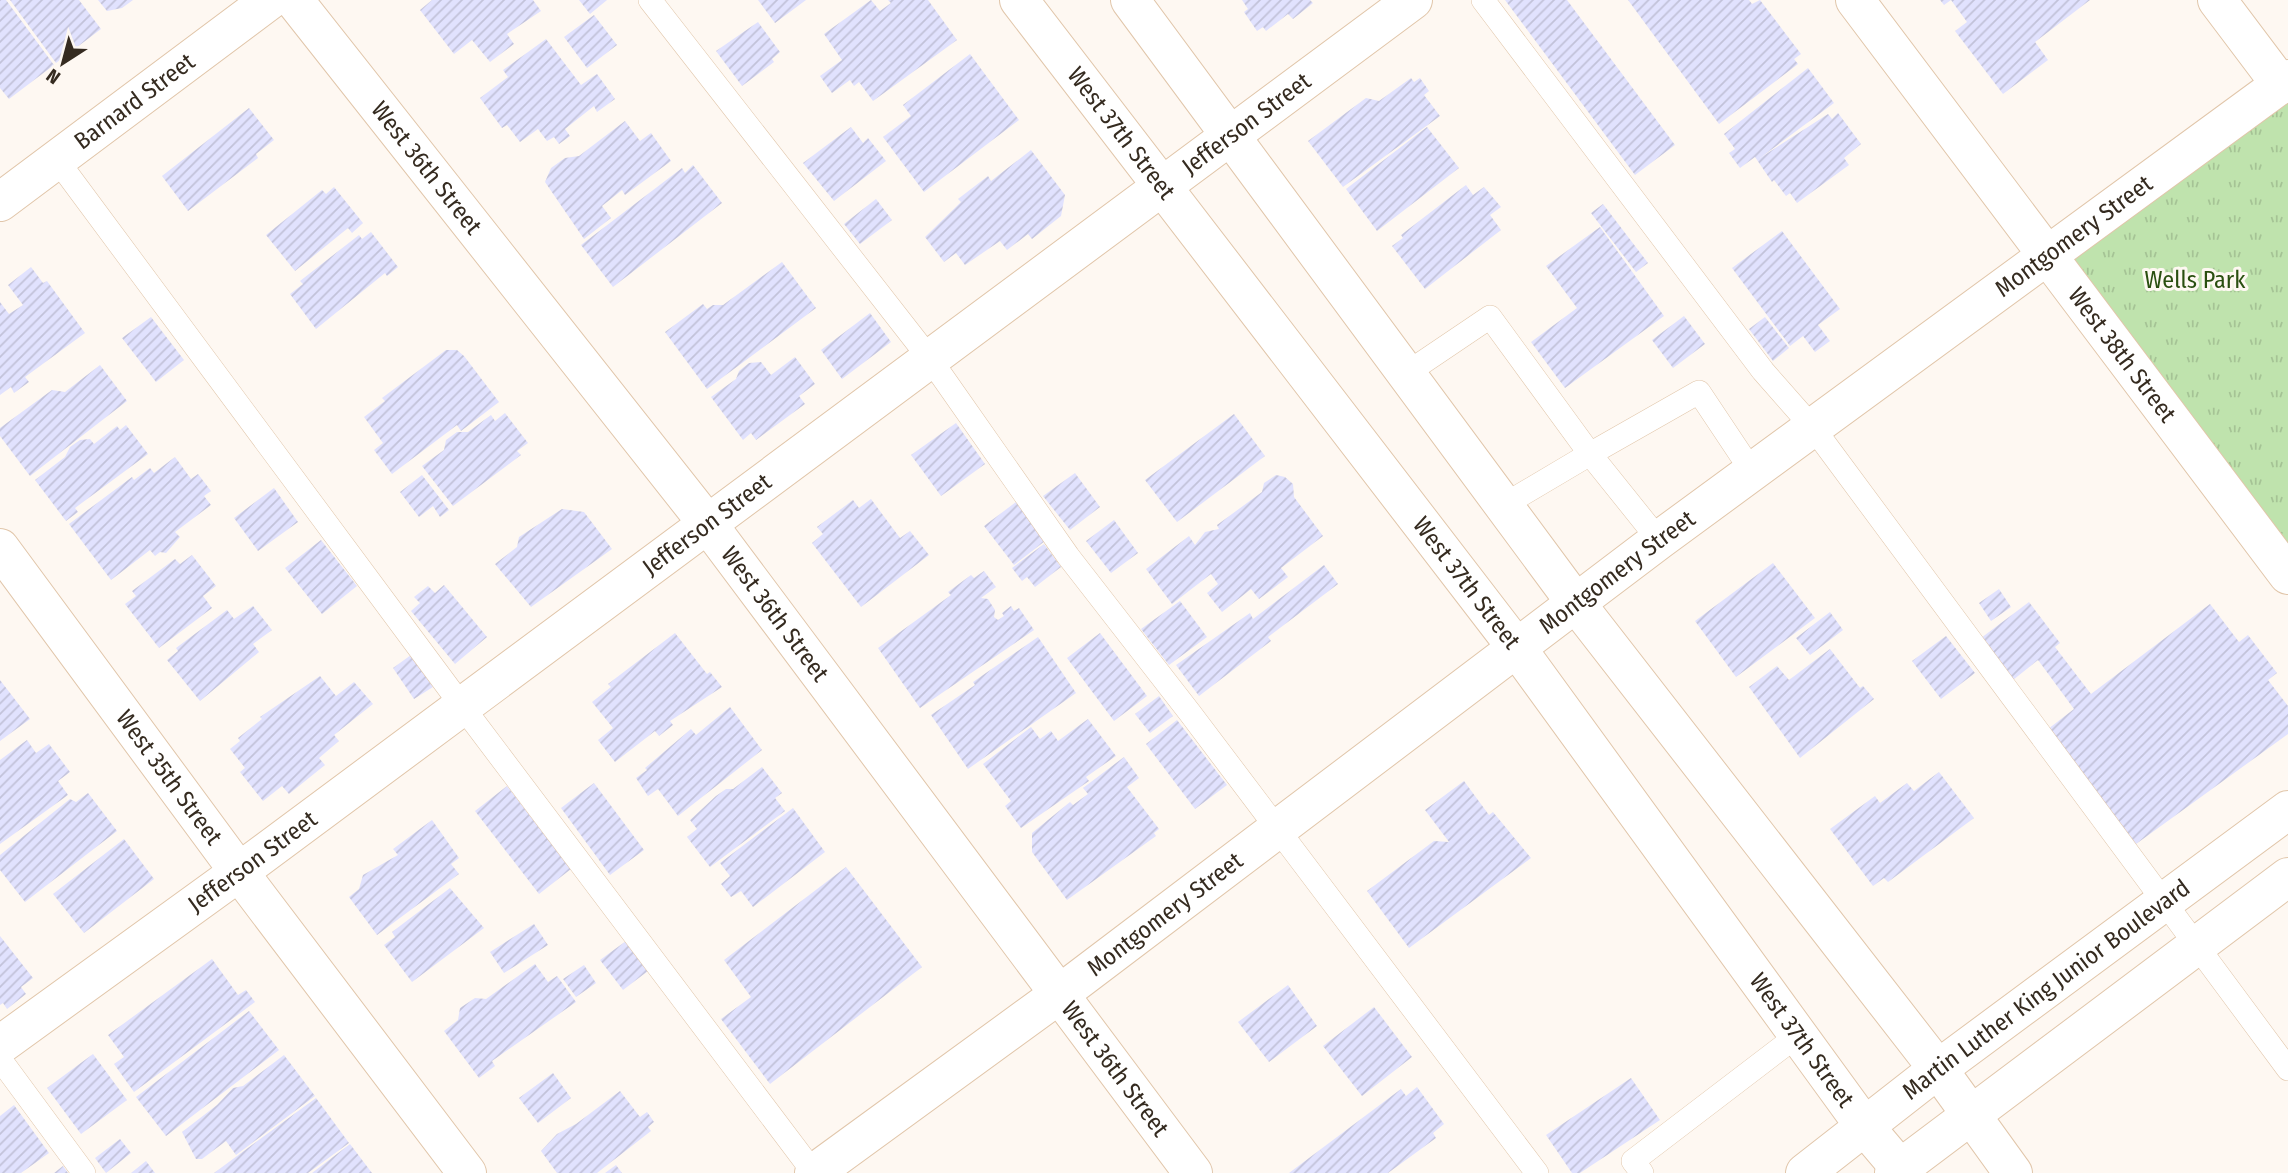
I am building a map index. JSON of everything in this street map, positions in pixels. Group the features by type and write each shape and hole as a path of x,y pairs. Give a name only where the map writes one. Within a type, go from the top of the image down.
{"main road":[{"name":"Barnard Street","path":"0,202 270,0"},
{"name":"West 36th Street","path":"294,0 707,523 1193,1173"},
{"name":"West 37th Street","path":"1019,0 1516,647 1899,1171"},
{"path":"1130,0 1575,602 1938,1069 2013,1173"},
{"name":"Jefferson Street","path":"0,1045 239,872 1413,0"},
{"name":"West 38th Street","path":"1855,0 2288,575"},
{"path":"2217,0 2284,82"},
{"name":"Montgomery Street","path":"814,1173 1061,993 1575,602 2048,258 2284,82"},
{"name":"West 35th Street","path":"0,548 239,872 467,1173"},
{"name":"Martin Luther King Junior Boulevard","path":"1805,1173 1938,1069 2288,810"},
{"path":"1899,1171 1970,1114 2288,877"}],"lane":[{"path":"650,0 930,359 1068,556 1538,1173"},
{"path":"1483,0 1763,371 1814,429 2288,1069"},
{"path":"57,160 462,706 814,1173"},
{"path":"1407,373 1490,317 1590,454 1659,540"},
{"path":"1504,505 1699,392 1753,473"},
{"path":"1642,1173 1633,1161 1798,1035"},
{"path":"0,1059 84,1173"}],"green space":[{"name":"Wells Park","path":"2288,94 2288,560 2064,260"}],"building":[{"path":"0,0 6,0 54,65 9,99 0,88"},
{"path":"10,0 79,0 101,29 56,63"},
{"path":"98,0 133,0 122,8 107,11"},
{"path":"432,0 533,0 541,11 507,34 514,44 490,62 472,40 454,54 420,10"},
{"path":"579,0 607,0 590,14"},
{"path":"758,0 806,0 775,23"},
{"path":"871,0 880,11 891,3 888,0 928,0 957,40 873,101 859,82 854,86 850,80 832,93 820,76 842,60 824,34"},
{"path":"1242,0 1310,0 1313,3 1293,19 1288,14 1266,31 1263,27 1257,31 1244,12 1248,9"},
{"path":"1505,0 1567,0 1675,145 1635,175"},
{"path":"1628,0 1749,0 1752,4 1760,0 1801,54 1794,59 1798,64 1719,124"},
{"path":"1951,0 2090,0 2035,42 2048,60 2003,94 1955,31 1967,22"},
{"path":"594,15 617,45 587,68 564,37"},
{"path":"758,22 780,52 772,59 774,62 742,86 716,51"},
{"path":"546,39 581,85 597,74 615,99 597,112 594,106 565,129 570,136 559,144 554,137 547,141 538,129 520,142 507,125 502,128 480,98 508,77 503,70"},
{"path":"970,54 1019,120 924,192 883,137 911,116 903,105"},
{"path":"1808,68 1834,103 1760,158 1828,114 1832,119 1838,113 1861,144 1844,158 1849,165 1797,203 1790,193 1786,196 1774,180 1772,182 1755,157 1740,168 1729,153 1735,149 1724,134"},
{"path":"1411,78 1414,82 1420,78 1429,91 1424,95 1440,116 1343,187 1308,141 1366,98 1379,101"},
{"path":"249,108 274,140 256,154 258,158 188,211 162,176"},
{"path":"625,121 640,141 651,133 671,161 625,195 622,190 602,206 611,218 584,239 545,182 551,168 565,158 579,156"},
{"path":"851,127 863,143 868,138 886,161 834,201 803,163"},
{"path":"1427,127 1459,168 1377,231 1346,189"},
{"path":"1031,150 1065,195 1061,216 1032,239 1028,234 1007,250 1000,241 965,265 956,253 944,262 925,237 961,202 958,199 988,176 991,181"},
{"path":"693,165 722,203 613,287 581,245 682,168 685,173"},
{"path":"1466,185 1473,195 1484,187 1501,207 1490,215 1501,230 1425,289 1392,246 1403,238 1401,235"},
{"path":"334,187 363,223 352,233 348,228 295,271 266,235 322,190 326,194"},
{"path":"876,199 892,220 860,244 844,224"},
{"path":"1603,204 1648,263 1636,272 1591,213"},
{"path":"1600,227 1664,316 1565,388 1531,342 1577,308 1546,266"},
{"path":"1782,231 1840,309 1818,325 1830,341 1815,352 1803,336 1790,346 1732,268"},
{"path":"371,232 398,267 387,276 385,273 316,329 290,294 303,284 300,281 359,235 362,239"},
{"path":"782,262 816,308 707,389 665,332 703,304 707,309 713,305 723,305"},
{"path":"31,267 43,283 47,281 85,333 25,377 29,382 14,393 11,387 0,395 0,302 9,314 23,305 8,285"},
{"path":"870,313 891,342 842,379 821,350"},
{"path":"1684,316 1705,344 1673,368 1652,340"},
{"path":"151,317 184,360 156,382 122,338"},
{"path":"1765,317 1789,348 1773,361 1749,329"},
{"path":"446,350 457,350 464,356 499,402 461,431 457,425 392,474 374,450 383,443 364,417 385,401 382,398"},
{"path":"795,357 815,384 799,396 805,404 756,440 751,433 743,440 711,397 736,379 739,371 749,363 761,362 771,375"},
{"path":"100,365 127,401 30,476 0,436 0,428 52,390 65,392"},
{"path":"505,413 528,443 517,451 521,455 453,506 422,466 444,450 446,440 457,432 468,432 491,415 495,421"},
{"path":"1234,414 1265,456 1177,522 1145,480"},
{"path":"956,423 985,464 941,496 911,455"},
{"path":"126,425 148,454 75,508 78,512 66,521 35,480 65,457 70,447 80,440 90,439 94,444 117,426 120,430"},
{"path":"175,457 191,479 198,474 211,491 204,496 211,505 175,532 180,537 166,553 160,552 155,556 150,550 111,580 69,524 132,477 134,480 150,468 154,473"},
{"path":"1075,473 1100,507 1070,530 1043,496"},
{"path":"422,475 449,510 440,517 433,506 419,517 400,492"},
{"path":"1276,475 1285,477 1293,484 1294,497 1323,536 1281,568 1288,577 1259,599 1251,589 1222,612 1207,593 1218,584 1211,574 1172,604 1146,569 1189,536 1195,545 1205,532 1219,529 1217,525 1262,492 1264,483"},
{"path":"274,488 298,522 258,551 234,518"},
{"path":"871,499 900,538 910,531 929,555 861,607 812,543 823,534 817,527 853,500 859,508"},
{"path":"1016,502 1045,541 1014,565 984,526"},
{"path":"562,509 584,512 612,549 531,607 495,564 517,547 519,537"},
{"path":"1114,520 1138,553 1111,573 1086,541"},
{"path":"321,540 357,586 322,614 285,568"},
{"path":"1044,544 1061,567 1035,587 1027,577 1022,581 1012,568"},
{"path":"192,555 216,586 203,596 212,608 159,648 125,604 136,596 132,591 175,559 180,564"},
{"path":"1773,563 1815,618 1736,677 1695,621"},
{"path":"1324,565 1338,584 1268,637 1271,641 1199,696 1176,665 1250,613 1253,619"},
{"path":"984,571 996,587 981,598 988,599 995,610 994,617 998,620 1011,606 1014,611 1019,608 1034,630 920,708 878,648 951,595 948,592 971,575 974,578"},
{"path":"444,585 487,637 455,664 411,611 420,603 414,597 428,586 435,593"},
{"path":"1999,589 2011,607 1991,621 1979,603"},
{"path":"1180,601 1207,637 1169,665 1141,629"},
{"path":"2029,602 2060,643 2055,647 2091,694 2210,604 2239,642 2248,635 2277,673 2268,680 2288,706 2288,734 2136,844 2048,729 2074,709 2038,660 2013,680 1981,638"},
{"path":"253,606 272,630 253,644 259,652 200,701 167,660 178,651 176,648 227,610 234,619"},
{"path":"1830,612 1843,630 1810,655 1796,638"},
{"path":"675,633 707,674 710,672 722,687 670,721 673,725 659,736 655,731 615,762 598,740 613,728 592,702 611,687 608,684"},
{"path":"1100,633 1147,696 1114,721 1067,658"},
{"path":"1946,636 1975,673 1941,699 1912,661"},
{"path":"1038,637 1076,693 968,769 931,715"},
{"path":"1830,649 1860,688 1863,686 1874,699 1800,758 1749,687 1777,666 1789,680"},
{"path":"411,655 433,687 414,699 393,668"},
{"path":"320,676 336,696 354,682 373,704 334,735 339,741 319,758 325,765 289,794 282,786 263,801 240,772 245,768 230,749 240,741 238,738 262,719 260,717"},
{"path":"0,680 30,719 0,741"},
{"path":"1159,696 1173,716 1150,733 1135,714"},
{"path":"730,707 762,750 678,816 658,789 648,796 636,778 647,770 645,768 691,729 696,735"},
{"path":"1088,719 1116,756 1086,777 1089,781 1021,828 1005,806 1011,801 983,764 1031,727 1040,739 1051,731 1058,741"},
{"path":"1177,720 1227,785 1195,809 1146,744"},
{"path":"27,740 36,753 49,744 70,772 58,781 68,795 0,844 0,760"},
{"path":"1124,757 1139,778 1127,787 1159,829 1154,833 1156,836 1067,900 1032,852 1032,833 1070,802 1073,805 1088,794 1083,788"},
{"path":"762,767 782,793 775,798 785,811 710,867 687,837 697,829 690,820 716,796 726,789 733,789"},
{"path":"1939,772 1974,818 1888,882 1884,878 1873,886 1830,829 1875,796 1880,803 1907,783 1914,791"},
{"path":"1464,781 1489,815 1493,812 1531,858 1409,948 1367,891 1434,841 1449,842 1425,810"},
{"path":"594,783 644,850 610,875 561,808"},
{"path":"507,786 571,869 539,894 475,811"},
{"path":"88,793 117,831 25,902 0,870 0,855 70,799 76,802"},
{"path":"793,808 825,852 753,907 741,891 731,897 721,884 730,876 720,863"},
{"path":"432,820 459,858 451,864 459,874 377,935 349,897 359,889 363,875 398,855 393,849"},
{"path":"124,839 154,879 84,933 53,894"},
{"path":"846,867 922,967 770,1084 721,1019 751,997 724,960"},
{"path":"450,888 484,928 412,982 384,945 395,937 392,932"},
{"path":"534,924 548,945 504,973 490,952"},
{"path":"0,936 33,978 21,987 26,994 7,1009 3,1003 0,1005"},
{"path":"626,941 648,971 623,990 600,960"},
{"path":"212,959 238,995 246,990 255,1002 134,1092 114,1064 124,1057 108,1035"},
{"path":"535,964 548,982 557,976 576,1002 492,1061 495,1066 479,1078 444,1031 458,1020 460,1008 475,998 486,999"},
{"path":"584,965 596,983 576,997 563,979"},
{"path":"1288,985 1317,1026 1269,1062 1238,1022"},
{"path":"1374,1007 1412,1057 1362,1096 1323,1046"},
{"path":"249,1011 279,1050 166,1136 136,1097"},
{"path":"93,1054 127,1100 81,1134 47,1088"},
{"path":"284,1055 315,1096 236,1155 226,1141 202,1159 196,1159 182,1132 217,1105 233,1088 243,1086"},
{"path":"553,1073 571,1098 538,1123 519,1098"},
{"path":"1631,1078 1660,1120 1580,1173 1572,1173 1546,1135"},
{"path":"1417,1087 1444,1124 1433,1133 1436,1138 1388,1173 1289,1173 1401,1089 1406,1096"},
{"path":"620,1091 640,1117 647,1112 654,1122 648,1127 651,1131 597,1173 557,1173 541,1151 557,1134 576,1124"},
{"path":"316,1098 349,1143 308,1173 214,1173"},
{"path":"14,1105 49,1153 21,1173 0,1173 0,1116"},
{"path":"120,1139 131,1153 106,1173 95,1158"},
{"path":"350,1144 372,1173 312,1173"},
{"path":"146,1161 155,1173 131,1173"},
{"path":"616,1165 622,1173 605,1173"},
{"path":"63,1166 68,1173 54,1173"}]}
